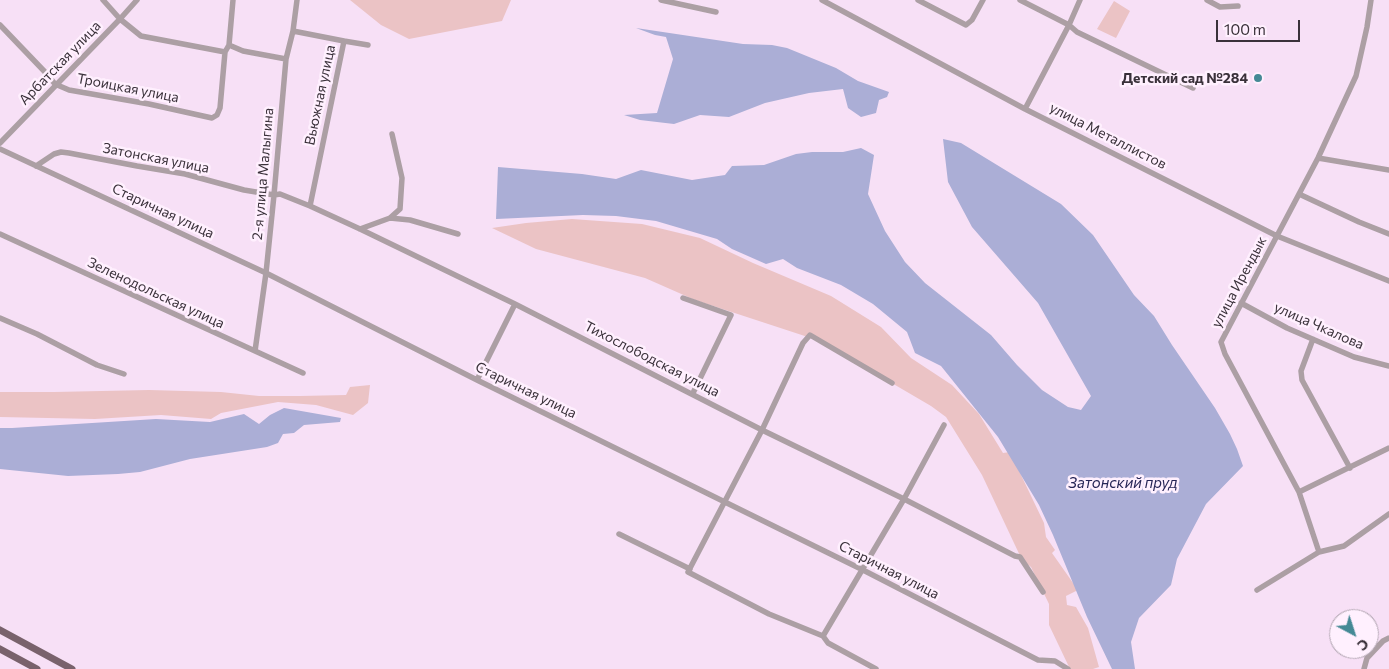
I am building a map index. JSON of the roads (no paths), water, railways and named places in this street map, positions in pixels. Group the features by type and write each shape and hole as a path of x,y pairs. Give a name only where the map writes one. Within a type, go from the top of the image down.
{"main road":[{"path":"0,630 72,669"},
{"path":"0,649 37,669"}],"street":[{"path":"103,0 120,19 141,36 225,52 229,45 234,0"},
{"name":"Арбатская улица","path":"0,143 137,0"},
{"name":"2-я улица Малыгина","path":"255,352 266,273 286,59 294,31 297,0"},
{"path":"660,0 716,12"},
{"name":"улица Металлистов","path":"822,0 1025,109 1277,236 1389,281"},
{"path":"918,0 966,25 972,20 983,0"},
{"path":"1020,0 1069,25 1078,32 1193,88"},
{"path":"1025,109 1080,0"},
{"path":"1207,0 1220,7 1238,6"},
{"name":"улица Ирендык","path":"1319,552 1299,492 1225,354 1221,342 1318,158 1356,76 1371,0"},
{"name":"Троицкая улица","path":"0,25 55,84 69,90 209,117 217,115 220,108 225,52"},
{"name":"Вьюжная улица","path":"294,31 344,41 310,206"},
{"path":"344,41 368,46"},
{"path":"229,45 244,52 286,59"},
{"path":"360,229 390,218 400,209 402,178 392,134"},
{"name":"Старичная улица","path":"0,149 266,273 477,380 863,570 1038,660 1055,661 1068,669"},
{"name":"Затонская улица","path":"36,166 54,154 61,152 69,153 184,174 274,196"},
{"path":"1318,158 1389,170"},
{"name":"Тихослободская улица","path":"274,196 280,194 310,206 515,304 693,393 762,430 1020,557 1043,592"},
{"path":"1299,194 1389,234"},
{"path":"390,218 410,220 458,234"},
{"name":"Зеленодольская улица","path":"0,234 303,373"},
{"path":"683,298 730,314 693,393"},
{"name":"улица Чкалова","path":"1241,303 1287,328 1354,357 1389,366"},
{"path":"477,380 515,304"},
{"path":"0,318 37,334 97,365 124,374"},
{"path":"689,571 762,430 803,343 810,335 892,383"},
{"path":"1313,339 1301,371 1302,380 1350,468"},
{"path":"823,636 904,499 944,425"},
{"path":"1299,492 1389,448"},
{"path":"1257,590 1319,552 1344,546 1389,514"},
{"path":"619,534 769,614 823,636 828,643 876,669"},
{"path":"1364,669 1367,658 1389,638"}],"water":[{"path":"636,28 743,44 772,45 787,48 836,68 858,81 889,92 887,97 879,100 876,113 861,117 848,108 843,89 809,93 765,103 729,117 700,115 674,124 640,120 624,115 657,113 673,59 666,37"},
{"name":"Затонский пруд","path":"943,139 961,143 1061,204 1093,235 1134,295 1154,316 1215,408 1237,449 1243,466 1206,504 1177,559 1171,585 1139,618 1131,642 1135,669 1112,669 1087,617 1039,505 998,437 941,366 915,353 907,332 873,304 841,285 797,268 783,259 766,264 732,249 717,239 656,221 616,216 583,215 496,219 498,167 582,174 616,179 641,170 692,180 725,175 732,166 764,165 796,154 843,152 861,148 874,155 868,194 885,231 905,262 925,283 991,335 1042,390 1068,407 1081,410 1091,396 1038,303 972,227 948,182"},
{"path":"284,408 341,418 340,422 304,425 294,433 283,434 278,443 267,447 190,459 140,472 68,476 0,469 0,428 156,419 210,422 244,414 259,424 270,415"}],"place":[{"name":"Детский сад №284","path":"1258,78"}]}
